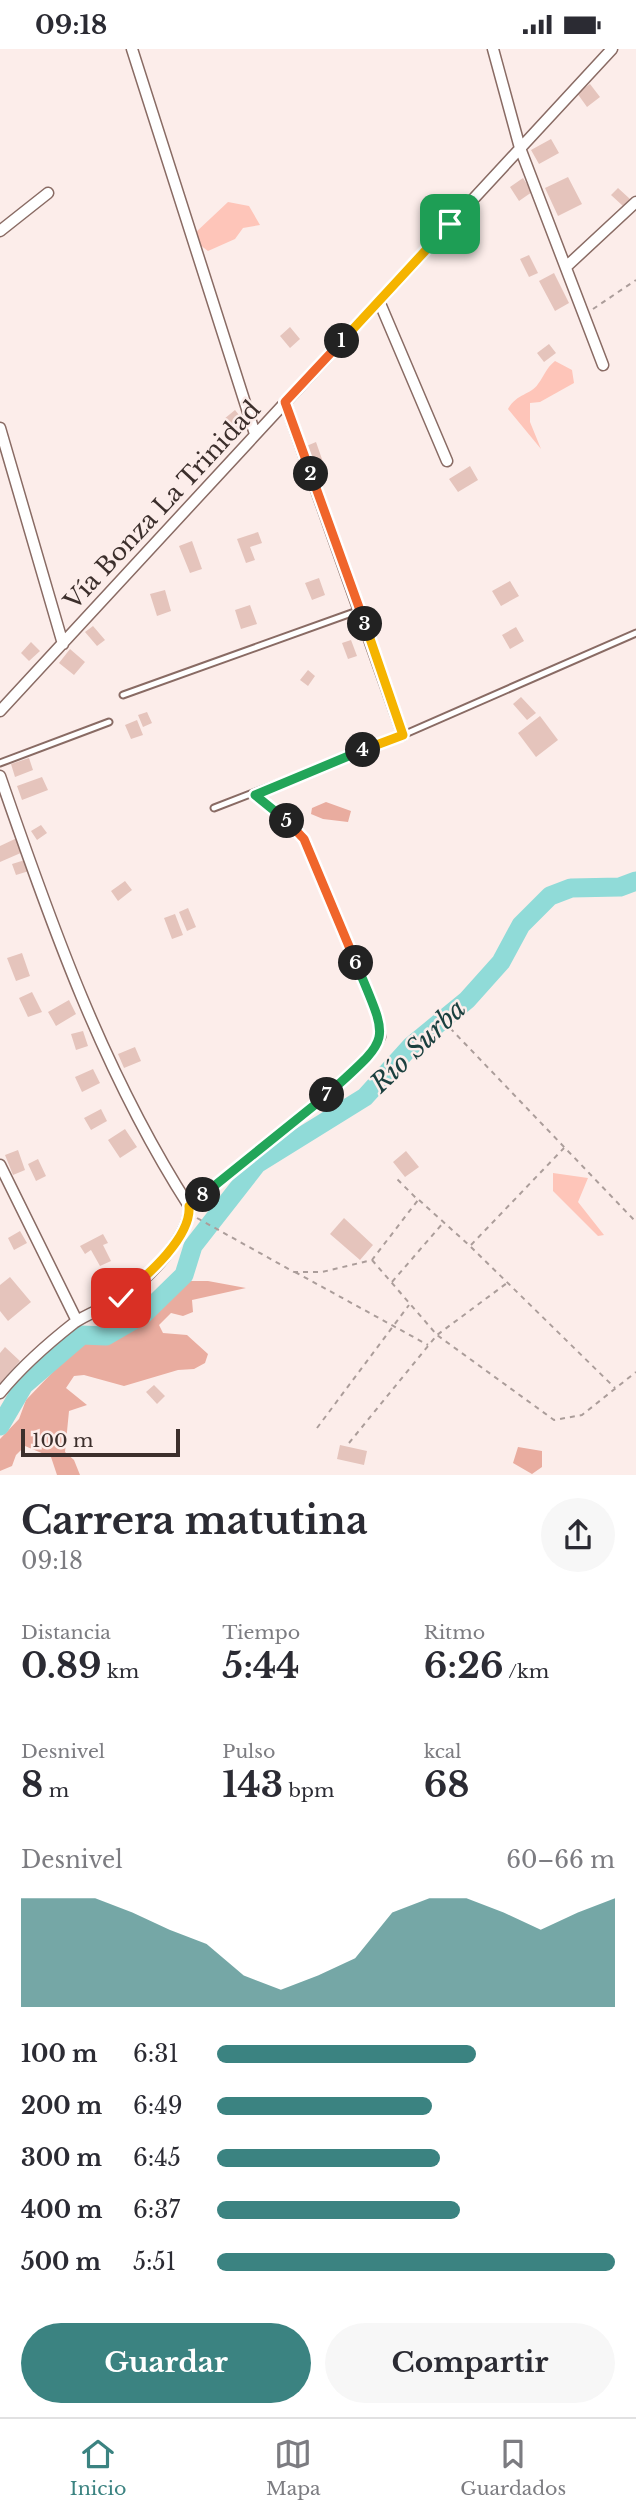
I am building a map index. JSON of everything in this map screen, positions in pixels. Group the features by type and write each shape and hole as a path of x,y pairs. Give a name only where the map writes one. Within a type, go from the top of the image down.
{"street":[{"path":"132,49 255,434"},
{"path":"493,49 520,148 586,314 603,365"},
{"name":"Vía Bonza La Trinidad","path":"0,711 612,49"},
{"path":"0,231 48,193"},
{"path":"567,266 636,202"},
{"path":"379,301 447,461"},
{"path":"285,402 403,735"},
{"path":"0,428 64,644"},
{"path":"0,776 29,860 109,1063 149,1144 189,1210 185,1230 139,1283 121,1298 77,1321 25,1362 0,1393"},
{"path":"0,1165 77,1321"}],"lane":[{"path":"123,695 360,610"},
{"path":"214,808 255,795 403,735 636,633"},
{"path":"0,763 109,722"},
{"path":"189,1210 312,1109 375,1050 382,1037 380,1023 304,839 255,795"}],"path":[{"path":"586,314 636,281"},
{"path":"450,1027 636,1222"},
{"path":"470,1245 565,1148"},
{"path":"394,1176 470,1245 615,1388"},
{"path":"294,1272 329,1272 372,1260 418,1199"},
{"path":"189,1210 294,1272 429,1345"},
{"path":"391,1282 444,1222"},
{"path":"372,1260 437,1335 554,1420 582,1415 636,1371"},
{"path":"349,1443 437,1335 508,1282"},
{"path":"317,1429 410,1304"}],"shaded area":[{"path":"228,202 249,206 260,225 243,228 235,239 208,251 196,242 195,233"},
{"path":"555,361 572,370 574,383 540,402 530,403 530,422 541,449 508,409 516,400 535,388"},
{"path":"326,802 351,811 348,822 323,819 311,814 312,808"},
{"path":"553,1173 588,1178 578,1202 604,1235 598,1236 553,1191"},
{"path":"188,1281 208,1281 246,1288 192,1300 193,1312 183,1316 171,1313 159,1325 163,1333 187,1335 208,1354 205,1363 194,1369 178,1370 124,1386 84,1375 74,1376 66,1388 87,1405 69,1411 65,1452 74,1460 80,1475 57,1475 51,1457 25,1446 16,1455 12,1466 0,1471 0,1439 19,1419 26,1400 71,1353 88,1341 150,1316 169,1302"},
{"path":"518,1447 542,1451 542,1467 532,1474 513,1463"}],"building":[{"path":"590,84 600,97 587,107 577,93"},
{"path":"551,139 559,153 539,164 531,150"},
{"path":"568,177 582,204 558,216 545,188"},
{"path":"523,178 532,192 519,201 510,187"},
{"path":"618,188 630,199 623,206 611,195"},
{"path":"529,255 538,273 529,277 520,259"},
{"path":"554,273 569,303 555,311 539,281"},
{"path":"290,327 300,339 290,348 280,336"},
{"path":"549,344 556,353 544,362 537,353"},
{"path":"235,410 247,425 237,434 233,429 229,432 225,429 229,426 224,419"},
{"path":"316,442 323,462 311,466 304,447"},
{"path":"470,466 478,480 458,492 449,479"},
{"path":"258,532 262,543 250,547 255,560 246,563 237,539"},
{"path":"192,541 202,569 190,573 179,546"},
{"path":"319,578 325,595 312,600 305,583"},
{"path":"510,581 519,596 501,606 492,591"},
{"path":"165,590 171,611 157,616 150,594"},
{"path":"250,605 257,624 241,629 235,610"},
{"path":"93,626 105,640 97,646 85,632"},
{"path":"516,627 524,641 510,649 502,635"},
{"path":"351,640 357,656 348,659 342,643"},
{"path":"31,642 40,651 29,661 21,653"},
{"path":"70,649 85,662 74,675 59,663"},
{"path":"308,670 315,676 308,686 300,680"},
{"path":"521,697 536,713 527,720 513,704"},
{"path":"147,712 152,723 143,727 138,715"},
{"path":"540,716 558,740 536,757 518,733"},
{"path":"137,720 143,735 131,739 125,725"},
{"path":"29,758 33,770 15,777 11,764"},
{"path":"42,777 48,790 22,800 17,786"},
{"path":"41,825 47,833 37,840 31,831"},
{"path":"17,838 23,852 0,862 0,846"},
{"path":"25,860 29,871 16,875 12,864"},
{"path":"125,881 132,890 118,901 111,891"},
{"path":"188,908 196,927 187,931 179,912"},
{"path":"175,914 183,935 172,939 164,918"},
{"path":"22,953 30,976 16,981 7,958"},
{"path":"32,992 42,1012 28,1017 19,998"},
{"path":"69,1000 76,1014 56,1026 48,1012"},
{"path":"83,1031 88,1046 76,1050 71,1034"},
{"path":"135,1047 141,1061 124,1068 118,1054"},
{"path":"93,1069 100,1083 82,1092 75,1077"},
{"path":"101,1109 107,1121 91,1130 84,1118"},
{"path":"125,1129 137,1147 120,1158 108,1140"},
{"path":"18,1150 25,1170 13,1175 5,1155"},
{"path":"406,1151 419,1167 405,1177 393,1162"},
{"path":"38,1159 46,1176 36,1181 28,1164"},
{"path":"344,1218 373,1245 360,1260 330,1234"},
{"path":"20,1231 27,1243 14,1250 8,1238"},
{"path":"103,1234 108,1243 103,1245 111,1261 100,1266 91,1250 85,1254 80,1246"},
{"path":"10,1277 31,1302 8,1321 0,1311 0,1285"},
{"path":"5,1347 20,1361 0,1383 0,1353"},
{"path":"154,1385 165,1396 157,1404 146,1392"},
{"path":"340,1445 367,1451 364,1465 337,1459"}],"waterway":[{"name":"Río Surba","path":"0,1426 24,1385 82,1335 106,1336 144,1314 184,1275 193,1246 257,1164 365,1097 411,1046 467,1000 501,962 521,925 550,896 571,888 620,887 636,881"}],"route":[{"path":"121,1298 139,1283 175,1244 185,1230 190,1214 189,1206 312,1109 375,1050 382,1037 380,1023 304,839 255,795 288,779 403,735 285,402 450,224"}]}
